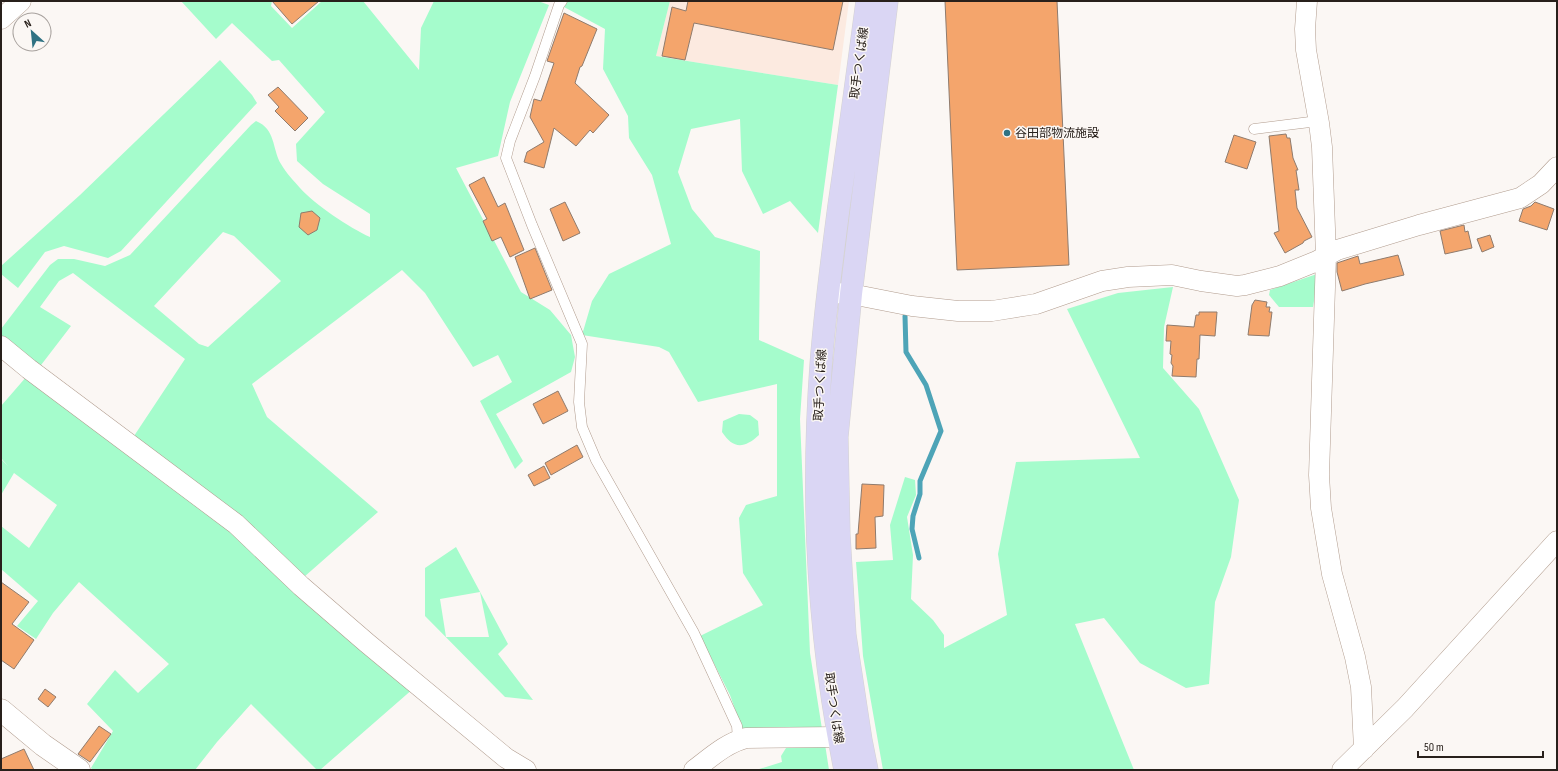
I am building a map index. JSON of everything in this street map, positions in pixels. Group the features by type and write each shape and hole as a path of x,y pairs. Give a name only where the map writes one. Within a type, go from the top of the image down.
{"main road":[{"name":"取手つくば線","path":"845,770 838,737 825,642 818,536 817,437 821,363 828,292 867,1"},
{"name":"取手つくば線","path":"867,770 860,740 845,635 839,534 838,437 851,294 887,1"},
{"path":"1,710 43,745 78,770"}],"street":[{"path":"1307,1 1305,29 1306,50 1322,147 1326,256 1319,475 1321,508 1332,574 1355,657 1361,687 1364,749"},
{"path":"1,19 19,2"},
{"path":"828,292 851,294 912,306 958,311 992,311 1036,304 1102,281 1128,277 1172,275 1200,281 1245,285 1280,276 1337,250 1419,225 1520,198 1541,184 1557,167"},
{"path":"1,346 236,524 301,586 367,643 506,758 526,770"},
{"path":"1342,770 1405,708 1557,540"},
{"path":"694,770 728,746 738,740 746,738 838,737"}],"lane":[{"path":"562,1 510,141 506,158 532,225 582,344 579,402 582,427 596,460 694,633 737,726 738,740"},
{"path":"1254,129 1310,122 1319,123"}],"shaded area":[{"path":"670,1 849,1 838,85 656,56"}],"green space":[{"path":"181,1 272,1 271,6 292,28 322,1 363,1 419,70 421,28 434,1 538,1 549,5 510,102 498,156 456,168 521,292 550,310 571,335 575,357 571,372 496,414 523,461 515,469 480,401 512,382 498,355 473,367 425,293 402,270 252,384 267,417 378,512 304,577 224,508 134,436 185,359 73,273 59,281 40,307 71,326 38,369 1,339 1,329 50,265 58,259 74,259 105,266 130,255 256,121 267,129 273,140 278,158 285,171 306,195 333,216 370,237 370,214 323,184 297,161 296,144 325,112 279,60 272,61 232,23 216,39","holes":["223,232 234,236 281,281 208,347 199,344 154,306"]},
{"path":"568,1 670,1 656,56 838,85 818,233 790,201 763,214 742,171 740,119 691,129 678,172 692,209 715,237 760,251 759,340 804,360 800,419 810,653 822,729 743,732 730,695 700,636 763,605 743,573 739,518 746,505 777,496 777,384 698,402 669,352 659,347 582,335 592,301 609,274 671,244 652,175 629,138 628,116 603,69 605,29 564,7"},
{"path":"220,60 252,95 257,103 121,251 108,258 64,246 45,252 18,288 1,274 1,266 80,195"},
{"path":"1317,274 1313,307 1279,307 1269,295 1270,290"},
{"path":"1173,287 1164,327 1163,368 1199,409 1239,500 1231,557 1215,602 1209,684 1186,688 1140,663 1104,618 1075,624 1134,770 883,770 863,656 856,562 893,560 890,525 905,477 915,480 916,495 907,517 913,555 911,599 933,620 944,635 944,648 1007,615 998,554 1016,462 1140,458 1067,309 1118,293"},
{"path":"27,376 233,527 414,688 320,770 317,770 251,704 217,742 195,770 93,770 91,768 113,731 87,704 115,670 138,693 169,664 79,582 53,613 36,639 17,626 38,601 1,569 1,526 29,548 57,505 14,473 1,495 1,459 8,466 1,458 1,406"},
{"path":"739,414 750,415 758,421 759,435 754,440 744,445 730,442 722,432 723,421"},
{"path":"456,547 508,644 498,654 533,700 505,697 425,616 425,568","holes":["480,592 489,637 446,637 440,599"]},
{"path":"825,744 829,770 756,770 782,762 781,756 786,748"}],"building":[{"path":"272,1 319,1 292,24"},
{"path":"688,1 843,1 833,50 694,23 685,60 662,56 672,7 686,11"},
{"name":"谷田部物流施設","path":"945,1 1057,1 1069,265 957,270"},
{"path":"564,13 597,29 582,66 580,67 575,83 609,115 593,133 590,130 576,146 554,128 544,168 524,162 527,152 544,142 530,117 534,99 541,101 554,63 547,61"},
{"path":"278,87 308,118 295,131 275,111 279,107 268,95"},
{"path":"1286,134 1287,138 1290,138 1293,158 1298,170 1296,170 1299,190 1295,190 1297,208 1312,237 1285,253 1274,233 1279,231 1269,136"},
{"path":"1234,135 1256,142 1247,169 1225,162"},
{"path":"484,177 498,207 505,203 524,250 510,257 501,237 492,241 483,221 487,219 469,185"},
{"path":"565,202 580,233 563,241 550,209"},
{"path":"1535,202 1554,209 1547,230 1519,221 1523,209 1531,206"},
{"path":"312,211 320,218 317,230 308,235 299,227 301,213"},
{"path":"1464,225 1465,232 1468,231 1472,248 1445,254 1440,231"},
{"path":"1490,235 1494,247 1482,252 1477,239"},
{"path":"535,248 552,290 530,299 515,257"},
{"path":"1398,255 1404,275 1342,291 1337,272 1337,263 1358,256 1360,264"},
{"path":"1255,300 1267,302 1266,307 1270,307 1269,312 1272,312 1269,336 1248,335 1252,305"},
{"path":"1199,312 1217,312 1215,336 1200,335 1199,359 1197,359 1196,377 1172,376 1172,355 1170,354 1171,341 1166,341 1167,325 1194,327 1196,315 1199,315"},
{"path":"558,391 568,411 543,424 533,404"},
{"path":"577,445 583,457 551,475 545,463"},
{"path":"544,466 550,478 534,486 528,475"},
{"path":"862,484 884,485 883,516 875,517 876,548 856,549 856,534 858,534"},
{"path":"1,582 29,602 12,624 34,640 14,669 1,660"},
{"path":"45,689 56,697 48,707 38,699"},
{"path":"99,726 111,734 90,762 78,754"},
{"path":"24,749 34,770 1,770 1,759"}],"waterway":[{"path":"905,316 906,352 926,385 941,431 920,481 920,494 913,516 912,529 919,558"}],"place":[{"name":"谷田部物流施設","path":"1007,133"}]}
